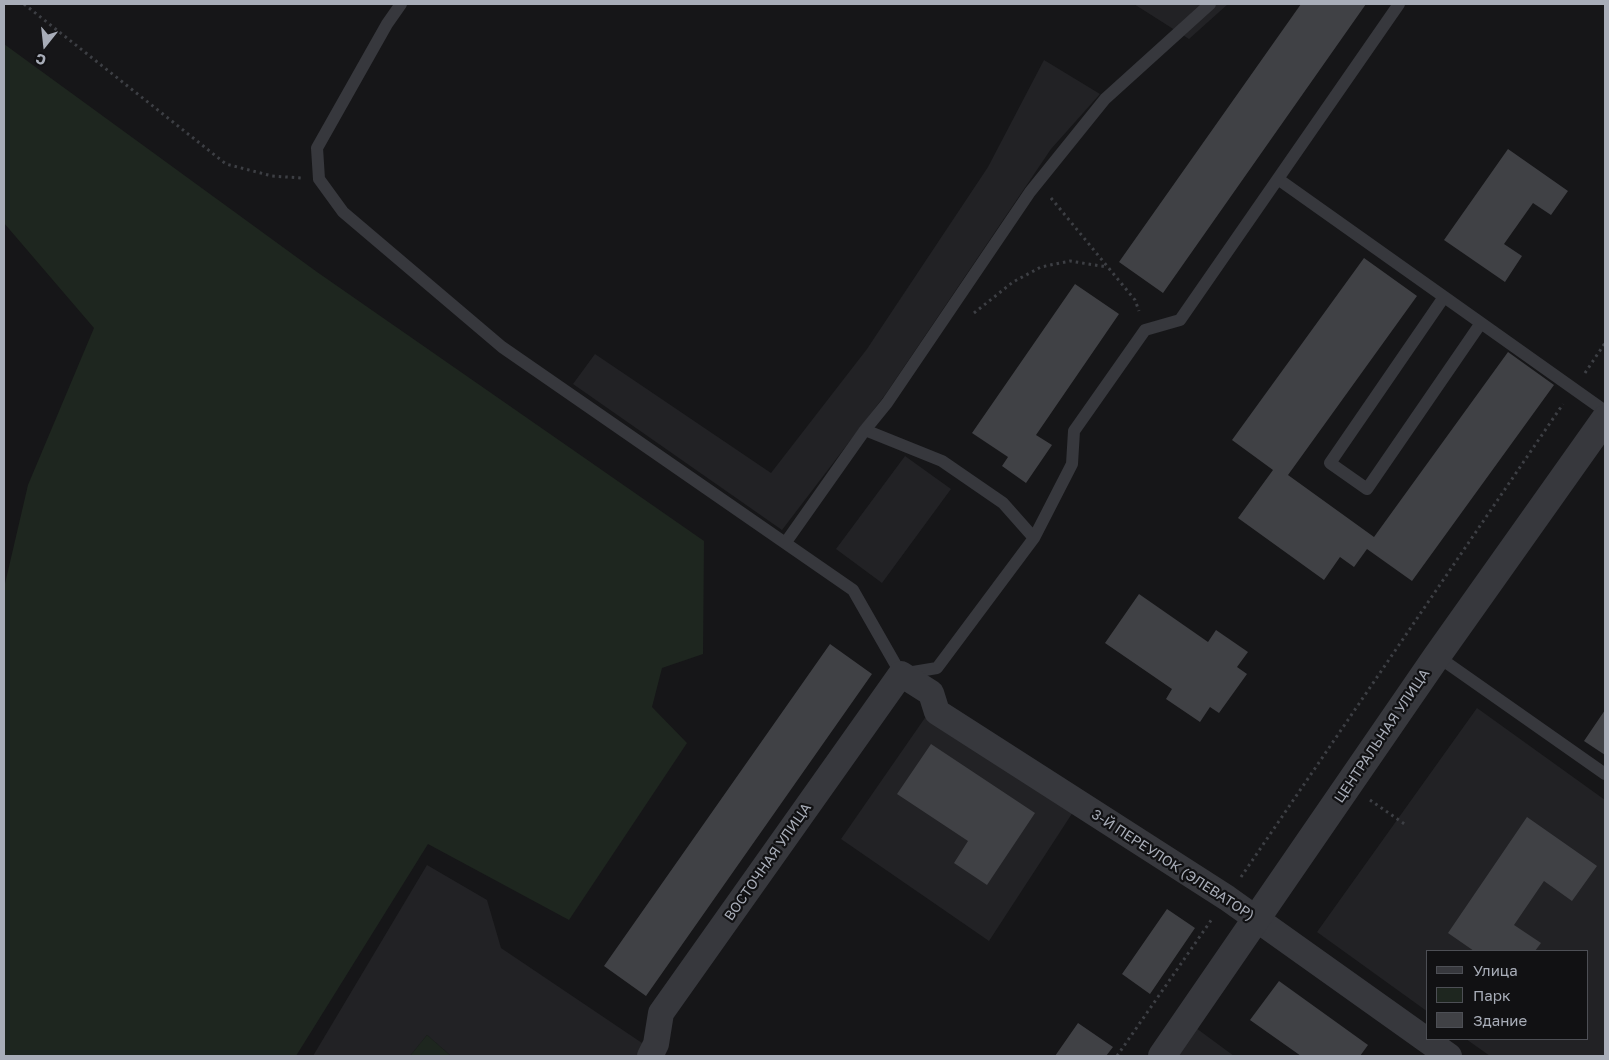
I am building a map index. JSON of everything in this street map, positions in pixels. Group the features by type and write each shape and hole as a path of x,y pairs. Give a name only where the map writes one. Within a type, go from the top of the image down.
{"street":[{"name":"ЦЕНТРАЛЬНАЯ УЛИЦА","path":"1162,1056 1437,656 1605,419"},
{"name":"3-Й ПЕРЕУЛОК (ЭЛЕВАТОР)","path":"901,674 931,693 937,712 1227,898 1426,1040"},
{"name":"ВОСТОЧНАЯ УЛИЦА","path":"650,1056 656,1044 661,1014 901,674"},
{"name":"3-Й ПЕРЕУЛОК (ЭЛЕВАТОР)","path":"1427,1040 1449,1056"}],"lane":[{"path":"401,4 387,24 317,148 319,180 343,212 502,347 853,590 901,674 937,668 1034,538 1072,464 1074,430 1145,330 1180,320 1399,4"},
{"path":"786,542 865,430 887,403 1038,182 1105,99 1210,4"},
{"path":"1278,179 1605,412"},
{"path":"1444,297 1330,463 1367,489 1481,323"},
{"path":"865,430 942,461 1003,503 1034,538"},
{"path":"1437,656 1605,774"}],"path":[{"path":"24,4 226,164 272,176 319,180"},
{"path":"1038,182 1135,300 1145,330"},
{"path":"968,317 1013,282 1041,268 1070,261 1107,267"},
{"path":"1118,1056 1605,343"}],"shaded area":[{"path":"1134,4 1228,4 1189,39"},
{"path":"1044,60 1100,94 1051,149 885,395 782,530 573,384 595,354 771,473 867,349 988,167"},
{"path":"905,456 951,489 882,583 836,549"},
{"path":"1477,708 1605,800 1605,1056 1490,1056 1467,1040 1589,1040 1589,950 1426,950 1426,1011 1317,932"},
{"path":"929,712 1075,809 989,941 841,839"},
{"path":"427,865 487,900 501,948 645,1045 638,1056 451,1056 427,1035 410,1056 313,1056"},
{"path":"1196,1028 1234,1056 1177,1056"}],"green space":[{"path":"4,44 317,272 704,541 703,654 662,668 652,707 687,743 569,920 428,844 296,1056 4,1056 4,588 28,485 94,328 4,223"},
{"path":"427,1035 451,1056 410,1056"}],"building":[{"path":"1301,4 1366,4 1163,293 1119,262"},
{"path":"1508,149 1568,191 1551,215 1533,203 1504,244 1522,256 1505,282 1444,240"},
{"path":"1364,258 1417,296 1288,475 1374,537 1508,352 1554,385 1412,581 1367,549 1354,567 1340,557 1324,580 1238,518 1273,470 1232,440"},
{"path":"1075,284 1119,314 1036,435 1052,445 1026,483 1002,466 1008,457 972,433"},
{"path":"1139,594 1208,642 1216,630 1248,652 1237,667 1247,674 1219,713 1210,707 1200,722 1166,699 1172,689 1105,643"},
{"path":"830,644 872,674 646,996 604,966"},
{"path":"1605,710 1605,755 1584,741"},
{"path":"931,744 1035,813 987,885 954,863 968,841 897,794"},
{"path":"1527,817 1597,866 1572,901 1544,881 1514,925 1541,943 1536,950 1473,950 1448,933"},
{"path":"1167,909 1195,928 1150,994 1122,974"},
{"path":"1279,981 1368,1045 1360,1056 1301,1056 1250,1020"},
{"path":"1078,1023 1113,1047 1106,1056 1055,1056"}]}
